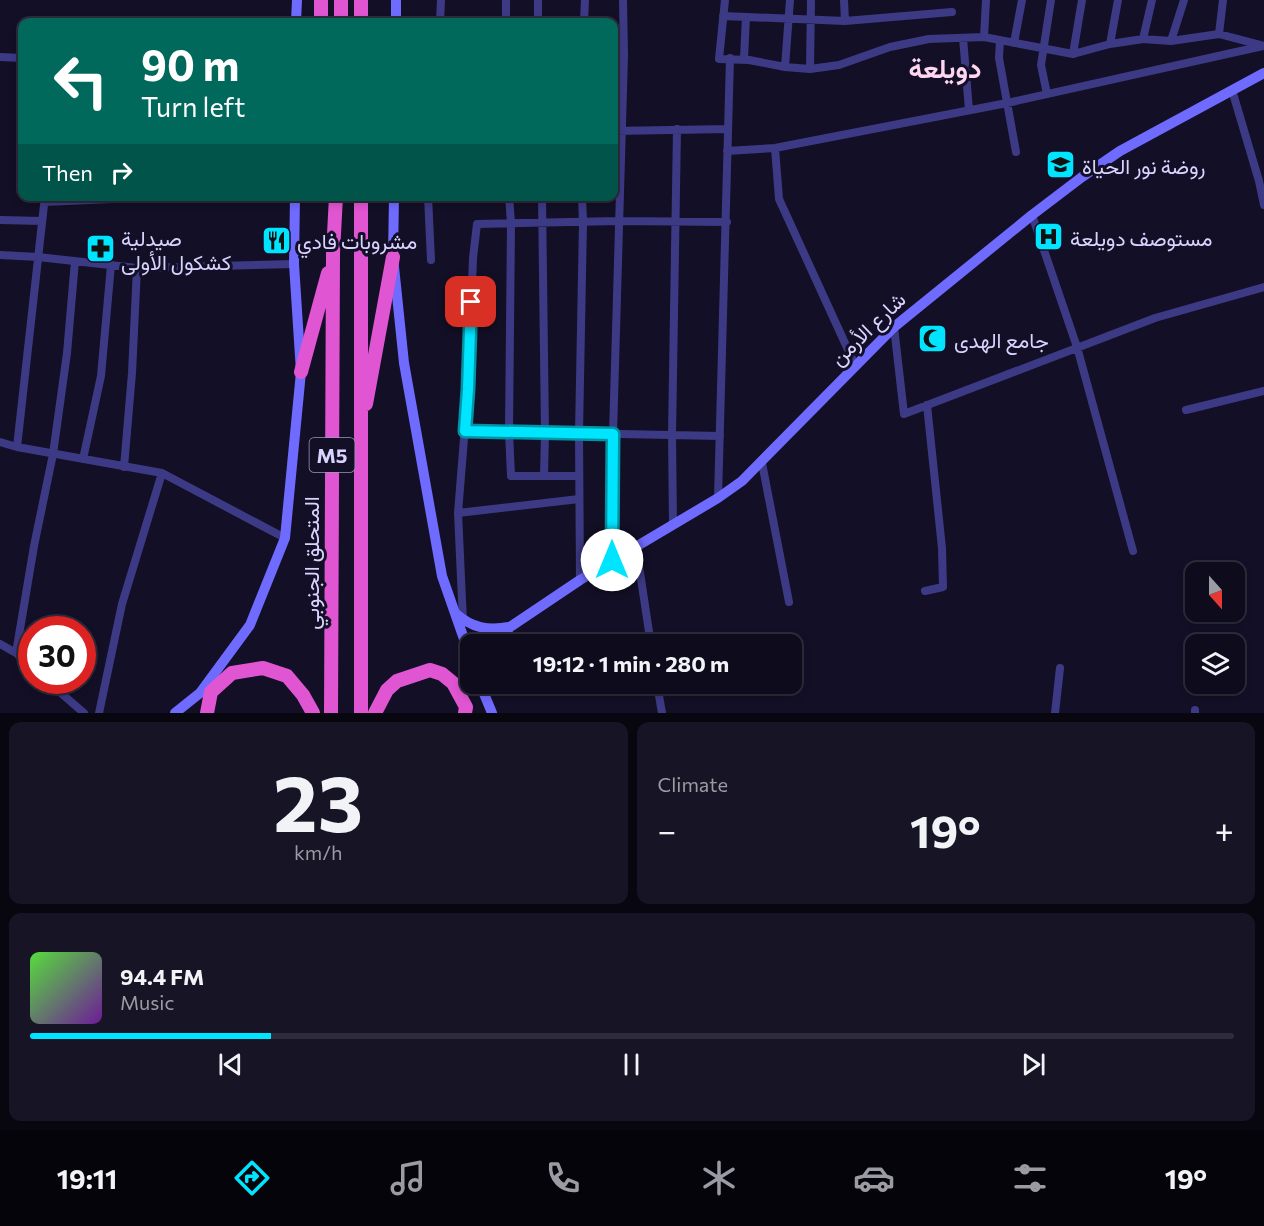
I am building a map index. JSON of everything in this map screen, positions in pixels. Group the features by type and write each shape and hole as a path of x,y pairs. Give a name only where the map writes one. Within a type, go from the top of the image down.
{"highway":[{"path":"321,0 321,18"},
{"path":"341,0 341,18"},
{"path":"361,0 361,18"},
{"name":"المتحلق الجنوبي","path":"331,713 333,253 336,201"},
{"name":"M5","path":"361,201 361,713"},
{"path":"301,372 333,253"},
{"path":"360,426 367,400 393,256"},
{"path":"207,713 211,692 232,673 262,668 287,676 303,695 313,713"},
{"path":"375,713 387,690 397,681 430,670 442,674 453,683 466,707 465,713"}],"main road":[{"path":"297,0 297,18"},
{"path":"396,0 396,18"},
{"name":"شارع الأرمن","path":"504,634 510,627 580,580 718,498 742,481 894,327 1082,177 1120,151 1264,73"},
{"path":"175,713 200,693 250,626 285,538 301,372 294,264 295,201"},
{"path":"394,201 393,256 404,363 442,576 462,634"},
{"path":"454,613 463,621 486,629 510,627"},
{"path":"485,694 492,713"}],"street":[{"path":"440,18 441,0"},
{"path":"506,0 506,18"},
{"path":"538,0 538,18"},
{"path":"584,18 585,0"},
{"path":"618,120 624,55 623,0"},
{"path":"724,0 720,59 744,59 785,67 810,69 839,65 890,47 929,39 984,37 1073,54 1110,44 1143,39 1171,40 1219,34 1264,46"},
{"path":"785,67 790,0"},
{"path":"810,69 811,0"},
{"path":"844,0 845,21"},
{"path":"984,37 986,0"},
{"path":"1014,43 1022,0"},
{"path":"1047,94 1041,65 1051,0"},
{"path":"1073,54 1082,0"},
{"path":"1110,44 1118,0"},
{"path":"1143,39 1152,0"},
{"path":"1171,40 1184,0"},
{"path":"1219,34 1223,0"},
{"path":"723,16 845,21 952,12"},
{"path":"744,59 746,17"},
{"path":"963,38 969,110"},
{"path":"1000,40 999,58 1016,152"},
{"path":"727,151 775,148 1007,103 1264,46"},
{"path":"0,57 18,58"},
{"path":"718,498 730,58"},
{"path":"1232,90 1262,180 1264,205"},
{"path":"673,525 672,435 677,129"},
{"path":"618,131 728,129"},
{"path":"775,148 779,199 855,365"},
{"path":"612,560 613,434 620,221 618,161"},
{"path":"17,447 44,201"},
{"path":"428,201 431,260"},
{"path":"510,201 512,223 509,432 511,476 579,476"},
{"path":"543,201 544,476"},
{"path":"580,580 579,433 582,201"},
{"path":"1032,215 1077,347 1133,551"},
{"path":"0,220 42,221"},
{"path":"463,621 458,513 468,389 473,258 477,224 620,221 727,222"},
{"path":"0,255 137,268 294,264"},
{"path":"0,644 16,653 34,546 53,454 67,353 75,261"},
{"path":"82,459 101,376 111,265"},
{"path":"124,466 132,373 137,268"},
{"path":"894,327 904,414 1155,318 1264,287"},
{"path":"1186,410 1264,391"},
{"path":"925,591 944,587 927,405"},
{"path":"465,431 720,436"},
{"path":"0,442 53,454 162,473 285,538"},
{"path":"762,463 789,602"},
{"path":"99,713 122,604 162,473"},
{"path":"458,513 579,499"},
{"path":"636,546 649,634"},
{"path":"1055,713 1060,668"},
{"path":"62,694 84,713"},
{"path":"659,694 662,713"}],"place":[{"name":"روضة نور الحياة","path":"1061,165"},
{"name":"مستوصف دويلعة","path":"1049,237"},
{"name":"مشروبات فادي","path":"276,240"},
{"name":"صيدلية كشكول الأولى","path":"100,249"},
{"name":"جامع الهدى","path":"933,339"}],"district":[{"name":"دويلعة","path":"945,67"}],"route":[{"path":"471,302 465,431 613,434 612,560"}]}
